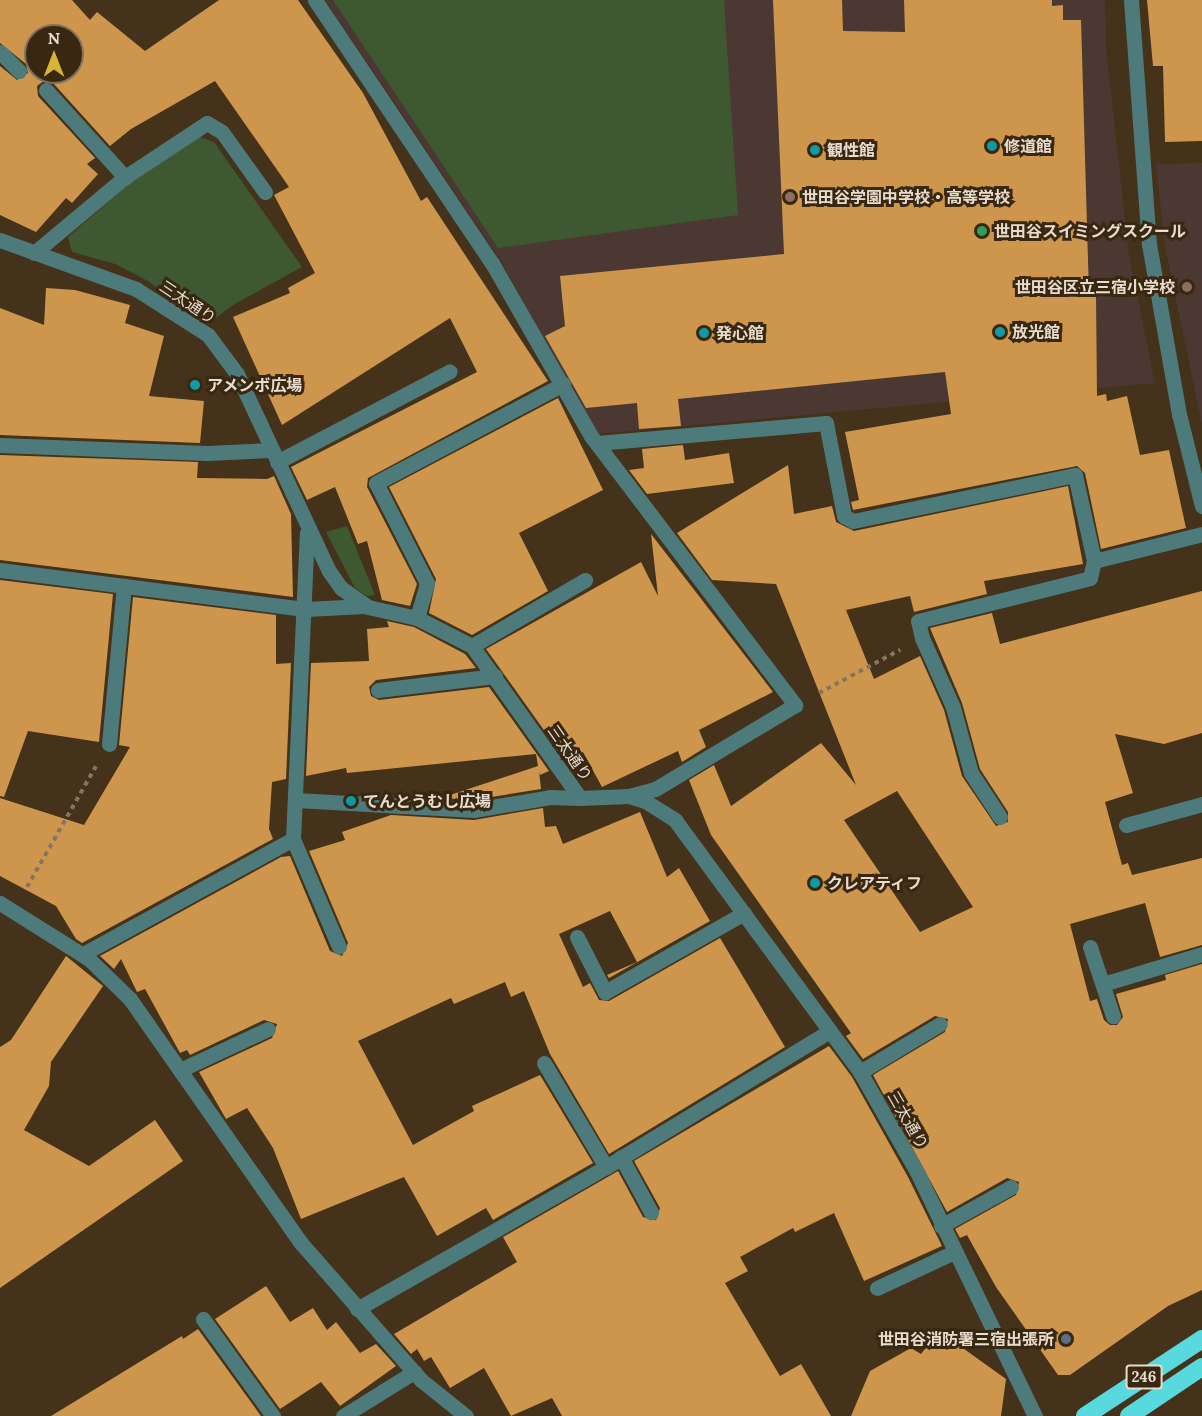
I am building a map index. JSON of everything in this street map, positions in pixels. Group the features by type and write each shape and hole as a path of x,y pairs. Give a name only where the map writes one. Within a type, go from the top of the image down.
{"highway":[{"name":"246","path":"1085,1416 1202,1339"},
{"path":"1129,1416 1202,1367"}],"street":[{"path":"315,0 492,263 597,443 795,705 656,789 629,796"},
{"path":"1131,0 1149,244 1179,414 1202,506"},
{"path":"0,52 19,71"},
{"path":"46,90 125,177"},
{"path":"34,253 125,177 207,123 222,132 265,192"},
{"name":"三太通り","path":"0,240 136,289 208,335 237,374 306,524 340,588 368,607 417,618 472,646 580,798 629,796 662,810 690,840 860,1072 916,1172 952,1253 1035,1416"},
{"path":"0,445 274,456 450,371"},
{"path":"417,618 427,583 376,483 563,384"},
{"path":"597,443 826,423 844,516 854,521 1074,475 1094,561 1090,578 918,621 922,638 953,707 971,773 1000,817"},
{"path":"306,524 305,609 293,839 339,947"},
{"path":"1094,561 1202,534"},
{"path":"0,570 305,609 368,607"},
{"path":"472,646 585,580"},
{"path":"109,744 124,586"},
{"path":"378,690 495,676"},
{"path":"296,800 474,810 550,797 580,798"},
{"path":"1126,825 1202,804"},
{"path":"82,954 293,839"},
{"path":"7,906 82,954 130,999 300,1243 414,1372 466,1416"},
{"path":"577,937 605,993 744,913"},
{"path":"1090,947 1113,1016"},
{"path":"1103,984 1202,954"},
{"path":"860,1072 940,1024"},
{"path":"180,1070 268,1029"},
{"path":"357,1309 606,1167 830,1031"},
{"path":"544,1064 606,1167"},
{"path":"621,1157 651,1212"},
{"path":"941,1226 1011,1187"},
{"path":"877,1288 952,1253"},
{"path":"203,1319 273,1416"},
{"path":"343,1416 414,1372"}],"path":[{"path":"795,705 922,638"},
{"path":"7,906 109,744"}],"shaded area":[{"name":"世田谷学園中学校・高等学校","path":"325,0 1105,0 1106,48 1129,255 1155,383 596,434 501,261"},
{"name":"世田谷区立三宿小学校","path":"1202,163 1202,425 1165,247 1156,164"}],"green space":[{"path":"333,0 724,0 738,215 498,248"},
{"path":"197,136 214,142 302,267 233,305 208,324 148,281 115,264 72,252 68,237 135,179"},
{"path":"347,526 375,595 367,596 355,588 326,532"}],"building":[{"path":"0,0 72,0 90,20 97,12 145,51 219,0 298,0 363,93 421,201 427,197 548,381 368,478 367,487 417,584 410,606 382,600 367,541 358,544 335,487 307,500 291,467 477,372 450,318 282,425 233,317 290,293 288,288 315,273 274,195 289,187 215,81 131,129 110,146 54,84 84,84 84,24 24,24 24,62 0,43"},
{"path":"773,0 842,0 843,31 905,32 904,0 1052,0 1052,6 1063,5 1063,20 1081,20 1089,294 1096,294 1097,396 1106,394 1107,401 1127,396 1140,455 1169,450 1186,528 1101,549 1085,473 1077,466 853,510 851,502 859,500 845,432 951,414 945,372 678,399 681,426 639,429 637,403 586,408 545,336 565,326 560,276 784,254"},
{"path":"1147,0 1202,0 1202,141 1165,142 1163,66 1153,66"},
{"path":"0,66 17,80 24,76 24,84 40,84 37,86 38,96 95,158 87,164 98,174 72,203 66,198 36,232 0,215"},
{"path":"46,288 75,290 130,305 125,323 164,336 149,396 204,401 200,443 0,435 0,308 44,325"},
{"path":"558,398 603,490 519,533 548,591 472,635 429,613 436,579 389,487"},
{"path":"683,445 685,460 729,453 734,483 647,494 629,470 644,468 642,449"},
{"path":"0,455 198,462 197,478 267,479 274,476 291,514 293,597 0,560"},
{"path":"788,465 794,514 832,506 836,522 854,531 1068,486 1083,564 984,581 987,594 914,612 910,596 846,610 874,679 920,656 944,710 962,776 996,826 1008,822 1008,812 980,769 962,703 930,628 992,613 1000,644 1202,591 1202,733 1164,744 1115,734 1133,793 1105,802 1122,865 1128,863 1132,875 1202,858 1202,945 1160,957 1145,903 1070,924 1090,1001 1097,999 1104,1020 1110,1025 1117,1025 1123,1017 1116,994 1166,980 1165,975 1202,964 1202,1290 1168,1306 1070,1375 1058,1375 996,1287 967,1235 960,1238 955,1229 1016,1195 1019,1182 1007,1178 947,1212 873,1075 945,1032 948,1019 935,1016 863,1059 846,1036 851,1033 711,835 689,780 714,765 731,806 821,743 856,785 776,584 712,580 677,533","holes":["897,791 973,907 920,932 844,820"]},
{"path":"651,534 773,692 699,730 706,747 682,762 678,751 602,787 583,752 566,761 486,649 641,562 658,596"},
{"path":"0,580 113,594 99,742 28,731 4,797 0,796"},
{"path":"133,597 276,615 276,664 291,663 286,779 272,782 269,829 273,839 82,943 76,939 56,906 0,876 0,798 84,825 130,747 119,745"},
{"path":"387,621 414,627 465,654 476,668 376,680 369,687 371,696 379,700 489,687 549,771 540,775 539,771 541,789 473,800 441,798 538,766 536,754 347,773 346,768 306,776 311,663 369,661 367,629 389,627"},
{"path":"543,808 545,827 556,826 563,844 640,812 667,877 679,868 710,921 609,978 607,975 637,962 610,911 559,934 583,987 590,983 599,1000 609,1001 720,938 785,1047 609,1154 550,1054 524,991 511,997 505,982 454,1004 451,998 358,1041 413,1145 474,1111 472,1106 540,1075 593,1163 493,1220 486,1208 437,1236 404,1177 301,1219 273,1148 247,1108 226,1119 199,1072 272,1038 277,1024 264,1020 190,1055 187,1050 180,1053 145,989 137,992 121,959 114,969 100,956 281,857 290,856 330,951 342,956 348,943 309,851 345,840 342,832 391,815 474,820"},
{"path":"66,956 103,986 51,1062 49,1086 24,1130 89,1166 155,1120 183,1161 0,1288 0,1047 11,1040"},
{"path":"829,1046 852,1077 908,1177 942,1246 864,1281 834,1213 795,1232 793,1228 740,1257 748,1271 725,1283 780,1376 801,1364 831,1416 562,1416 552,1398 511,1416 484,1368 450,1388 431,1357 424,1361 417,1349 411,1354 394,1334 517,1262 503,1237 618,1171 643,1217 656,1220 660,1208 634,1161"},
{"path":"266,1286 290,1322 313,1308 327,1330 336,1322 360,1353 376,1344 396,1366 340,1406 321,1382 280,1409 215,1319"},
{"path":"198,1329 261,1416 51,1416 182,1336 183,1339"},
{"path":"939,1331 1006,1379 1001,1416 851,1416 870,1371 911,1348 921,1354"}],"place":[{"name":"修道館","path":"992,146"},
{"name":"観性館","path":"815,150"},
{"name":"世田谷学園中学校・高等学校","path":"790,197"},
{"name":"世田谷スイミングスクール","path":"982,231"},
{"name":"世田谷区立三宿小学校","path":"1187,287"},
{"name":"放光館","path":"1000,332"},
{"name":"発心館","path":"704,333"},
{"name":"アメンボ広場","path":"195,385"},
{"name":"てんとうむし広場","path":"351,801"},
{"name":"クレアティフ","path":"815,883"},
{"name":"世田谷消防署三宿出張所","path":"1066,1339"}]}
